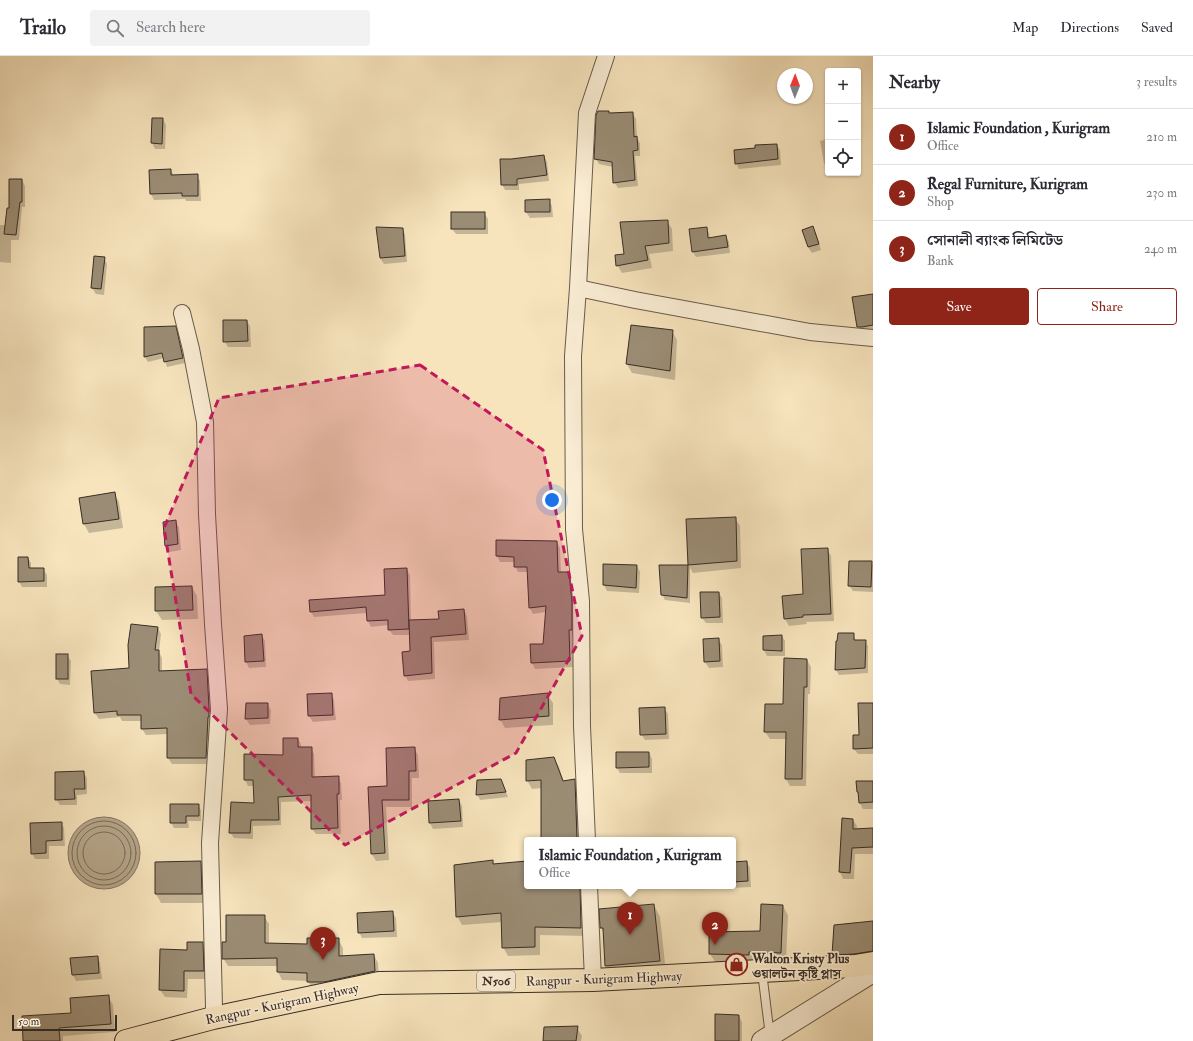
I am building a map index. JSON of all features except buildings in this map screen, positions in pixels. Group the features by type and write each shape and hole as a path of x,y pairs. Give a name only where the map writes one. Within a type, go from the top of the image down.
{"highway":[{"name":"Rangpur - Kurigram Highway","path":"126,1041 213,1018 380,983 593,980 855,966 873,963"}],"street":[{"path":"587,837 582,726 581,601 574,529 573,356 587,113 606,56"},
{"path":"578,288 803,331 873,338"},
{"path":"182,313 191,349 205,422 207,514 219,709 210,844 213,1018"},
{"path":"589,889 593,980"},
{"path":"767,1039 873,972"}],"lane":[{"path":"762,971 767,1039"}],"highlighted area":[{"path":"420,365 543,450 582,636 516,753 345,845 191,694 164,528 219,398"}],"water":[{"path":"104,817 124,823 134,833 140,853 134,873 124,883 104,889 84,883 74,873 68,853 74,833 84,823"}],"place":[{"name":"Islamic Foundation , Kurigram","path":"630,935"},
{"name":"Regal Furniture, Kurigram","path":"715,945"},
{"name":"সোনালী ব্যাংক লিমিটেড","path":"323,960"},
{"name":"Walton Kristy Plus ওয়ালটন কৃষ্টি প্লাস","path":"736,965"}]}
